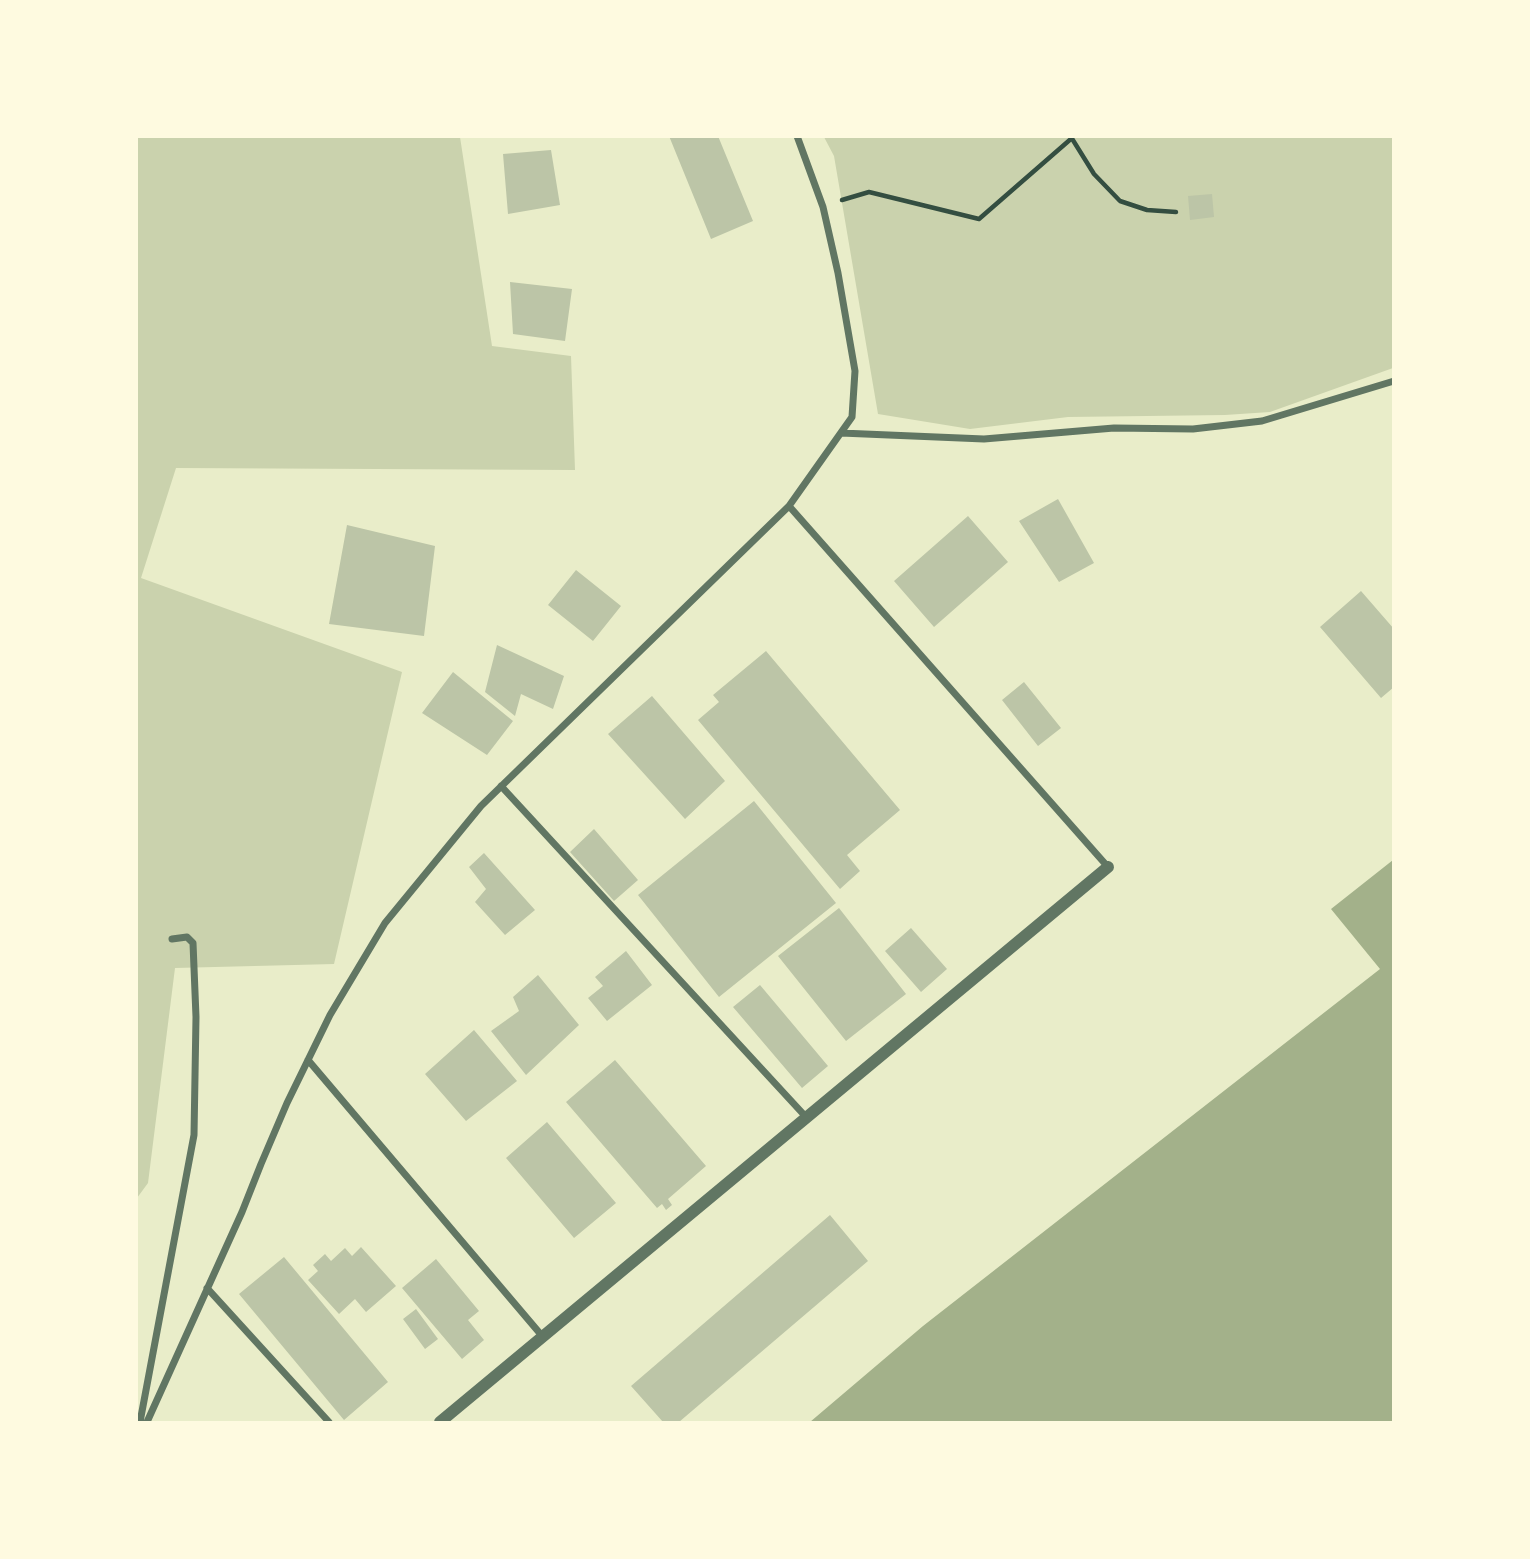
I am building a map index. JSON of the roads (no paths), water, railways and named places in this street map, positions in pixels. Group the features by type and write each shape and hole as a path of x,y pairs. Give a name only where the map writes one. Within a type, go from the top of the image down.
{"street":[{"path":"147,1423 308,1060 330,1015 386,923 481,806 789,506 852,417 855,371 838,273 823,206 797,136"},
{"path":"841,433 984,439 1114,428 1193,429 1262,421 1394,382"},
{"path":"440,1423 1108,867 789,506"},
{"path":"501,786 807,1117"},
{"path":"140,1423 194,1135 196,1017 193,943 187,937 172,939"},
{"path":"308,1060 543,1337"},
{"path":"207,1288 329,1423"}]}
